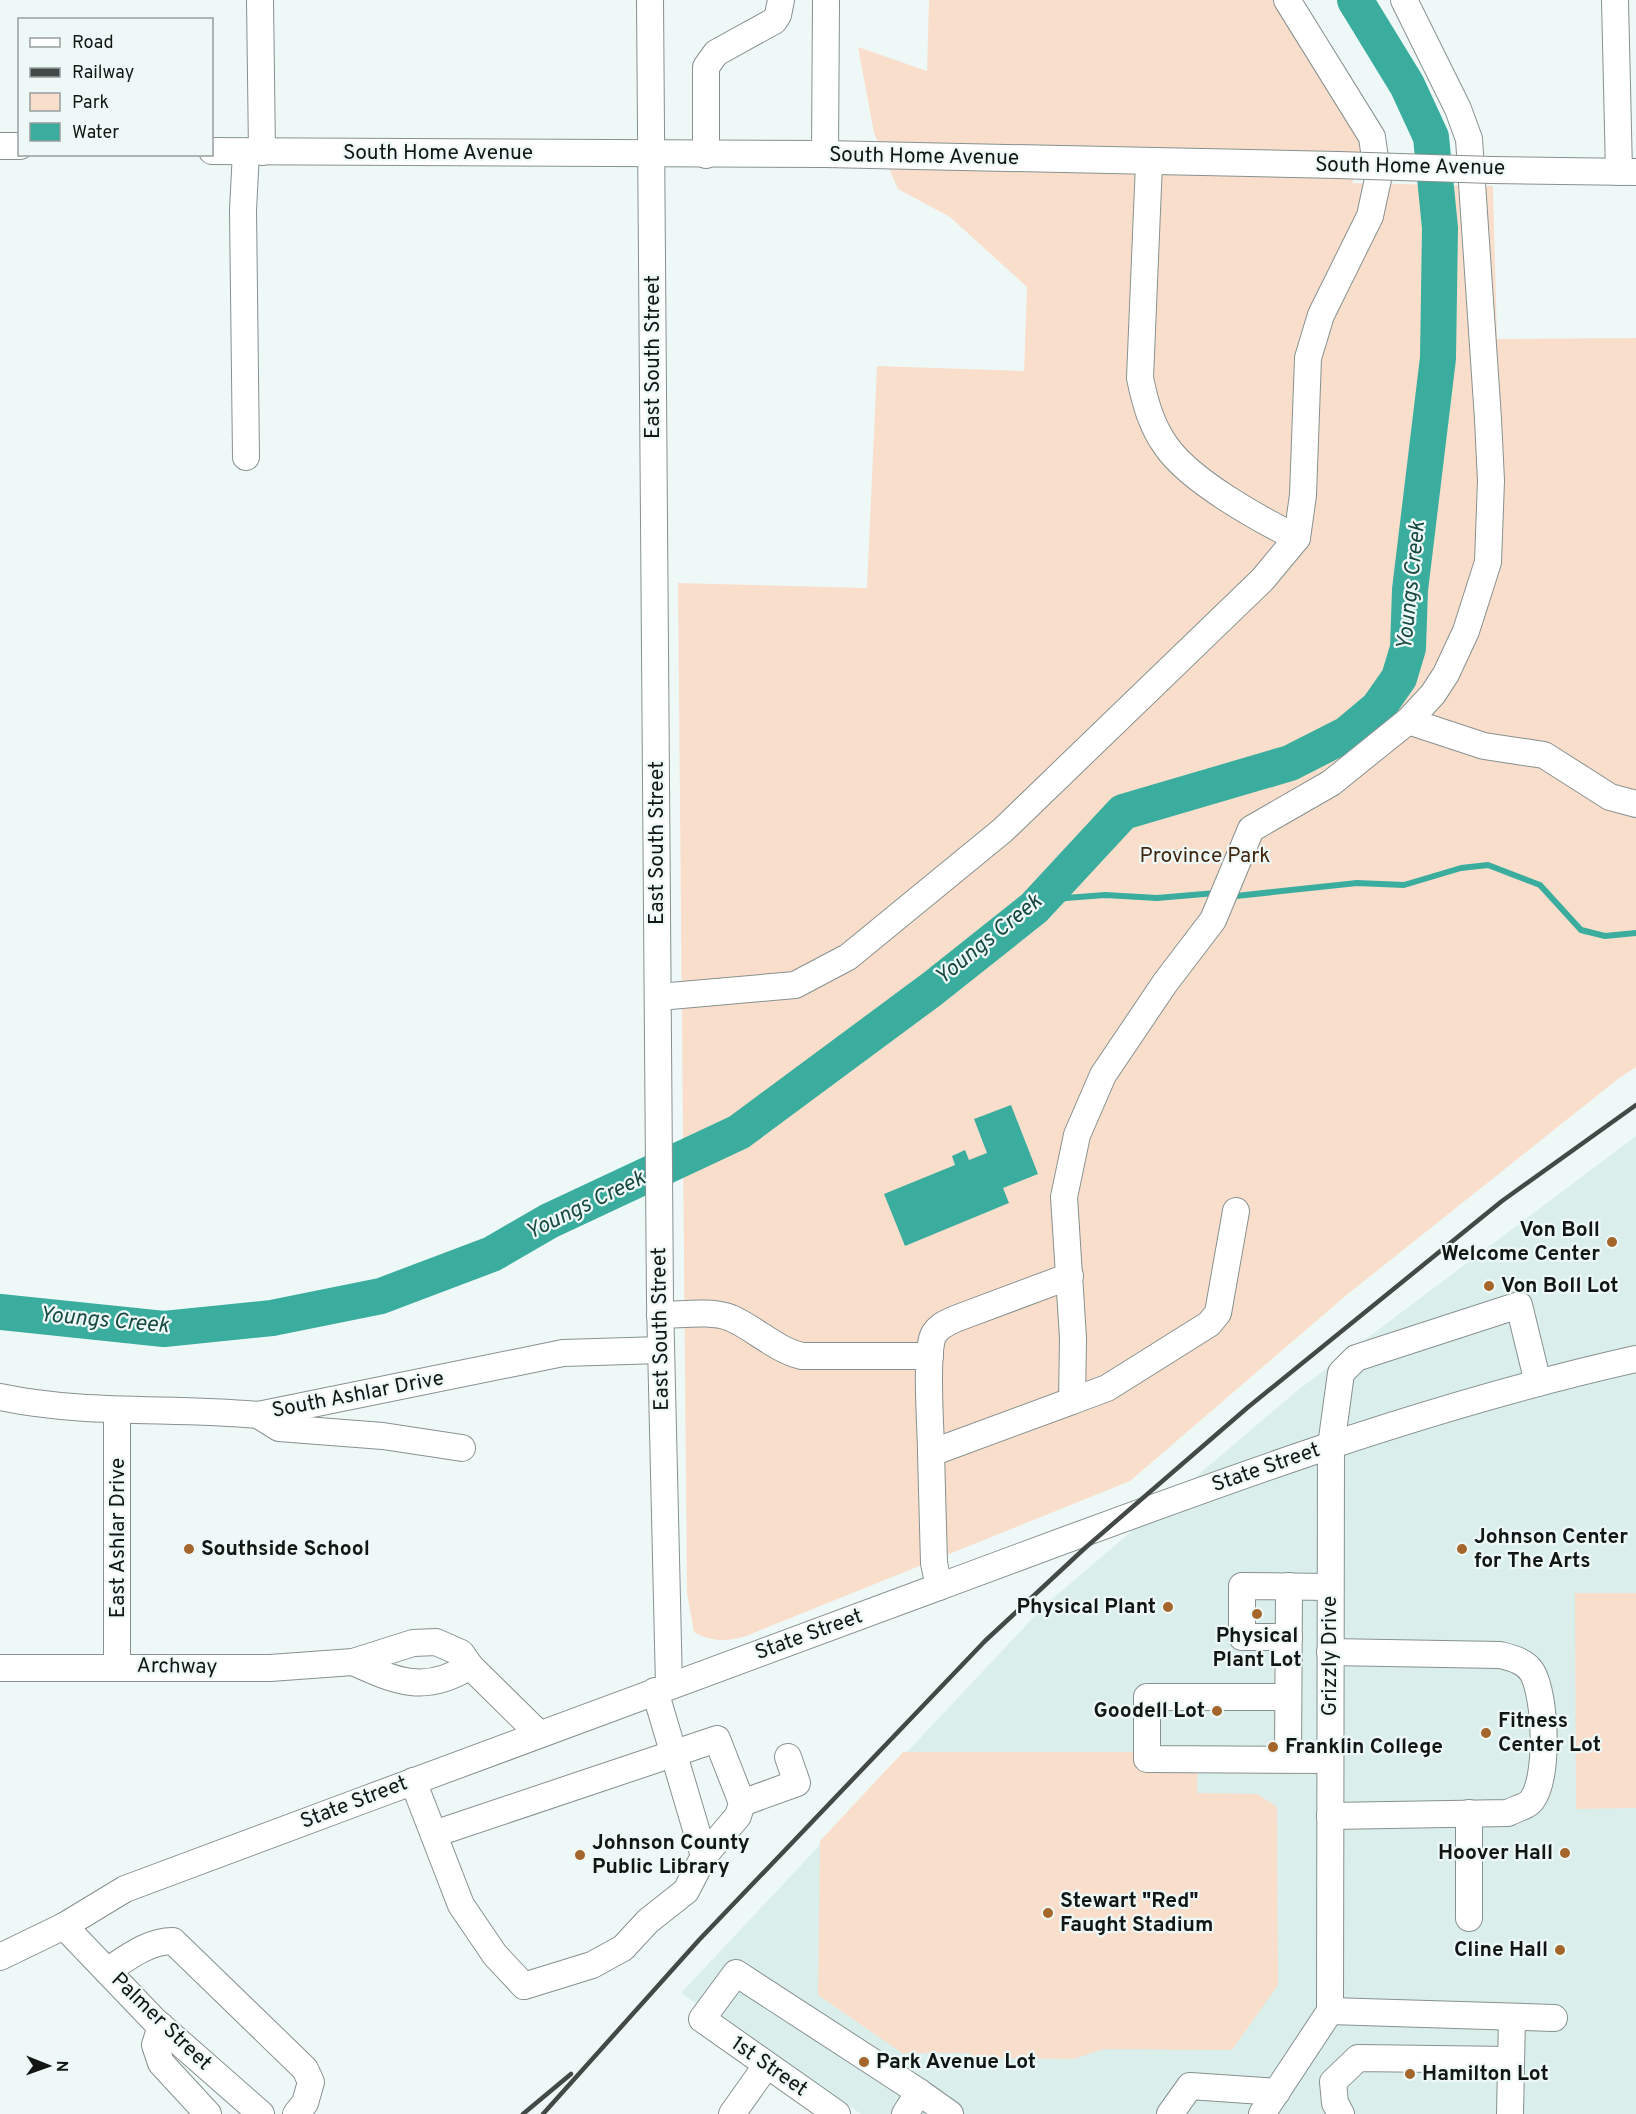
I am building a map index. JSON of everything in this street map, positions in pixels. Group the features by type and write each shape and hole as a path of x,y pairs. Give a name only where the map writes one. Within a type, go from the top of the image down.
{"street":[{"path":"246,457 243,210 254,152 260,0"},
{"name":"East South Street","path":"650,0 659,997 662,1689 672,1753 704,1856"},
{"path":"706,155 706,67 716,53 774,21 778,15 781,0"},
{"path":"825,154 826,0"},
{"path":"659,997 795,985 848,957 1003,830 1263,579 1297,538 1303,495 1308,358 1321,315 1370,216 1378,179 1372,137 1287,0"},
{"path":"1072,1401 1071,1276 1063,1217 1064,1197 1077,1135 1103,1075 1213,920 1251,829 1331,783 1408,721 1433,694 1446,675 1466,631 1488,562 1491,481 1469,139 1458,109 1404,0"},
{"path":"1622,5 1627,172"},
{"path":"0,146 18,146"},
{"name":"South Home Avenue","path":"213,151 825,154 1627,172"},
{"path":"1149,163 1140,378 1147,411 1166,447 1198,477 1252,515 1297,538"},
{"path":"1408,721 1484,746 1544,755 1610,797 1636,804"},
{"path":"931,1453 1107,1388 1209,1324 1218,1313 1236,1210"},
{"path":"939,1587 934,1563 931,1453 930,1356 933,1337 938,1328 955,1319 1071,1276"},
{"name":"Grizzly Drive","path":"1330,2011 1331,1446 1341,1373 1356,1358 1519,1305 1538,1383"},
{"path":"660,1308 720,1315 751,1329 790,1353 802,1356 930,1356"},
{"name":"South Ashlar Drive","path":"0,1397 53,1407 258,1415 563,1353 661,1350"},
{"name":"State Street","path":"0,1956 64,1926 125,1889 1159,1504 1331,1446 1538,1383 1636,1359"},
{"name":"East Ashlar Drive","path":"117,1410 117,1666"},
{"path":"258,1415 279,1428 383,1436 462,1448"},
{"path":"1289,1637 1242,1637 1242,1586 1330,1587"},
{"path":"1288,1759 1289,1586"},
{"name":"Archway","path":"0,1668 117,1666 270,1668 353,1662 383,1650 413,1643 436,1642 461,1653 470,1666 539,1734"},
{"path":"1330,1652 1500,1655 1523,1662 1532,1672 1540,1705 1544,1747 1541,1780 1531,1801 1508,1813 1330,1816"},
{"name":"Archway","path":"353,1662 380,1674 415,1684 437,1683 453,1677 470,1666"},
{"path":"1288,1697 1147,1697 1147,1759 1330,1760"},
{"path":"413,1781 461,1905 495,1955 524,1986 592,1965 622,1948 648,1921 686,1891 704,1856 738,1816 742,1803 717,1739 434,1834"},
{"path":"742,1803 797,1783 788,1758"},
{"path":"1469,1813 1469,1918"},
{"name":"Palmer Street","path":"64,1926 161,2026 261,2114"},
{"path":"107,1971 138,1951 173,1941 304,2069 311,2082 305,2103 296,2114"},
{"name":"1st Street","path":"837,2114 702,2019 736,1972 919,2092"},
{"path":"1262,2114 1330,2011 1554,2019"},
{"path":"1510,2114 1512,2017"},
{"path":"161,2026 155,2045 161,2063 208,2114"},
{"path":"1341,2114 1335,2103 1333,2082 1358,2058 1511,2060"},
{"path":"732,2114 766,2066"},
{"path":"1170,2114 1190,2086 1277,2092"},
{"path":"905,2114 919,2092 950,2114"}],"shaded area":[{"name":"Franklin College","path":"1636,1136 1636,2114 861,2114 681,1993 1045,1605 1298,1390"}],"green space":[{"name":"Province Park","path":"929,0 1281,0 1377,132 1352,183 1493,186 1497,339 1636,338 1636,1067 1349,1293 1130,1481 746,1636 726,1640 713,1639 694,1632 687,1593 678,583 867,588 877,366 1024,371 1027,287 950,217 898,189 874,133 858,47 927,71"},
{"path":"1575,1593 1636,1593 1636,1808 1576,1809"},
{"name":"Stewart \"Red\" Faught Stadium","path":"903,1752 1198,1752 1197,1793 1257,1794 1277,1807 1278,1985 1232,2050 1104,2049 1073,2059 977,2058 969,2053 902,2053 818,1995 820,1841"}],"water":[{"path":"1011,1105 1038,1174 1003,1188 1009,1203 905,1246 884,1194 955,1165 952,1156 965,1150 969,1160 987,1153 974,1119"}],"waterway":[{"name":"Youngs Creek","path":"0,1312 164,1329 272,1318 381,1296 492,1254 549,1221 739,1132 932,989 1034,908 1123,812 1290,763 1347,734 1378,708 1399,678 1408,648 1410,590 1438,358 1440,228 1431,137 1407,85 1355,0"},
{"path":"1236,896 1357,883 1404,885 1461,868 1488,865 1540,885 1581,930 1605,936 1636,933"},
{"path":"1034,908 1066,898 1105,895 1157,898 1216,893"}],"railway":[{"path":"543,2114 699,1940 985,1641 1085,1548 1247,1408 1502,1201 1636,1105"},
{"path":"523,2114 571,2074"}],"place":[{"name":"Von Boll Welcome Center","path":"1612,1242"},
{"name":"Von Boll Lot","path":"1489,1286"},
{"name":"Southside School","path":"189,1549"},
{"name":"Johnson Center for The Arts","path":"1462,1549"},
{"name":"Physical Plant","path":"1168,1607"},
{"name":"Physical Plant Lot","path":"1257,1614"},
{"name":"Goodell Lot","path":"1217,1711"},
{"name":"Fitness Center Lot","path":"1486,1733"},
{"name":"Franklin College","path":"1273,1747"},
{"name":"Hoover Hall","path":"1565,1853"},
{"name":"Johnson County Public Library","path":"580,1855"},
{"name":"Stewart \"Red\" Faught Stadium","path":"1048,1913"},
{"name":"Cline Hall","path":"1560,1950"},
{"name":"Park Avenue Lot","path":"864,2062"},
{"name":"Hamilton Lot","path":"1410,2074"}]}
